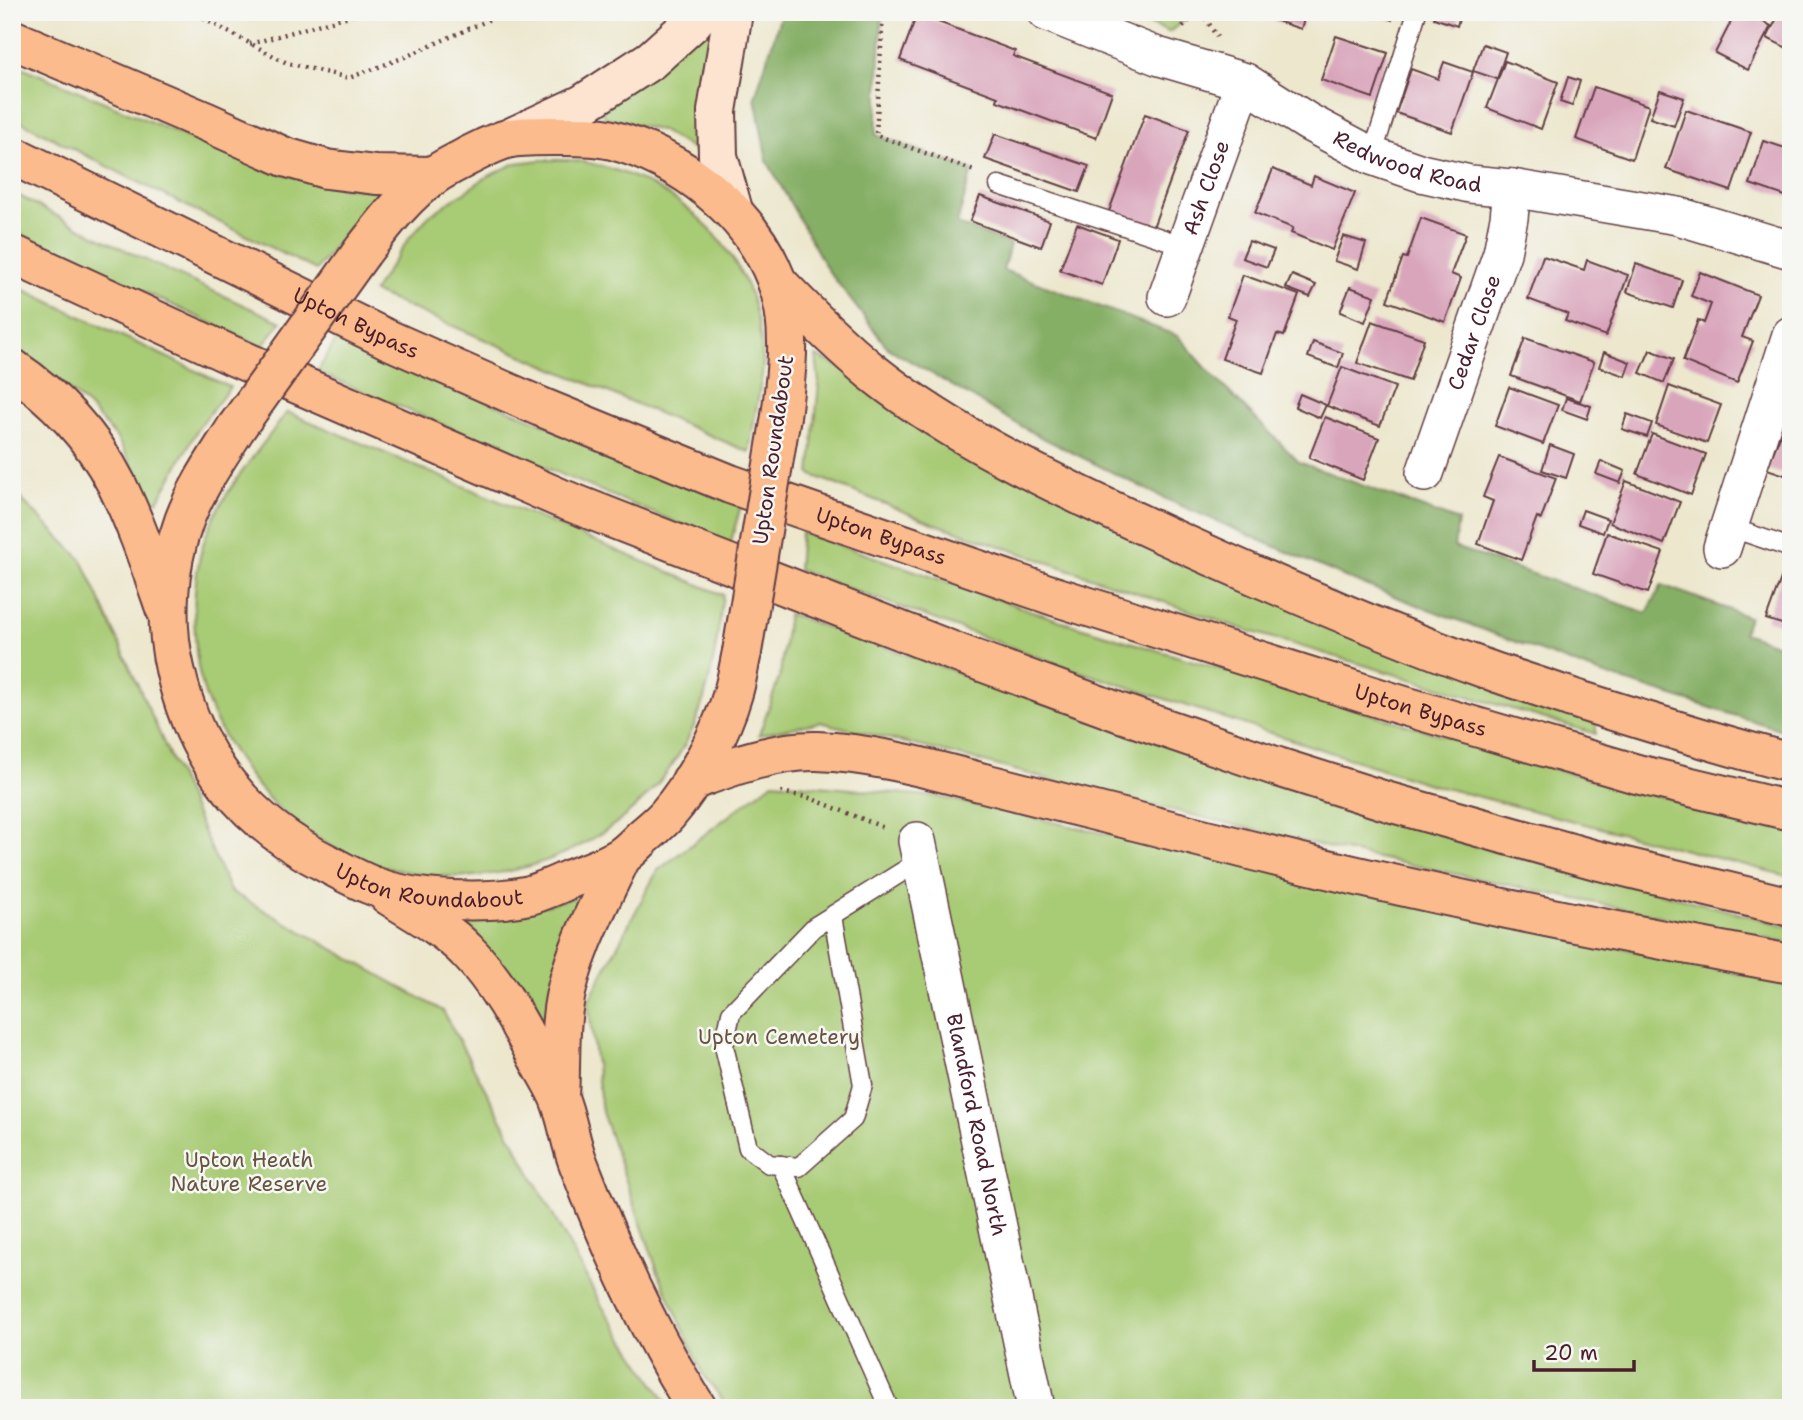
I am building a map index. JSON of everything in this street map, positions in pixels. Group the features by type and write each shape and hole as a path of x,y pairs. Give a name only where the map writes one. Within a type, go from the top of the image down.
{"highway":[{"path":"12,39 285,157 326,169 376,176 433,176"},
{"name":"Upton Roundabout","path":"576,136 609,139 634,147 699,182 733,210 765,254 777,282 785,316 786,371 781,416 742,652 724,719 691,781 667,815 621,858 531,894 497,900 455,900 378,888 283,838 251,812 207,756 189,718 169,645 168,616 176,548 193,499 236,428 362,252 409,196 433,176 488,146 510,138 576,136"},
{"name":"Upton Bypass","path":"12,155 387,339 541,407 730,484 1054,596 1401,705 1636,774 1791,811"},
{"path":"12,254 233,356 560,498 1134,718 1389,802 1596,860 1791,908"},
{"path":"777,282 826,332 872,372 926,411 1067,490 1246,573 1487,669 1637,719 1791,764"},
{"path":"12,368 34,383 65,412 91,443 115,481 142,541 168,616"},
{"path":"691,781 730,767 784,754 813,751 848,753 940,772 1434,894 1791,964"},
{"path":"559,1099 563,1009 566,996 583,941 621,858"},
{"path":"378,888 466,949 503,998 559,1099 577,1161 608,1237 676,1375 697,1408"}],"main road":[{"path":"510,138 583,104 651,60 702,12"},
{"path":"733,12 716,111 718,156 733,210"}],"street":[{"name":"Redwood Road","path":"1046,12 1157,56 1245,82 1308,122 1372,156 1420,173 1469,184 1512,188 1678,216 1791,250"},
{"name":"Ash Close","path":"1167,296 1245,82"},
{"name":"Cedar Close","path":"1425,473 1502,253 1512,188"},
{"path":"1726,538 1791,335"},
{"name":"Blandford Road North","path":"919,851 1036,1408"}],"lane":[{"path":"1372,156 1417,12"},
{"path":"999,185 1185,246"},
{"path":"1726,538 1791,548"},
{"path":"832,916 863,1085 853,1119 799,1167 769,1164 748,1148 724,1046 731,1013 814,927 919,851"},
{"path":"782,1165 889,1408"}],"path":[{"path":"191,12 287,64 349,78 405,57 503,12"},
{"path":"250,44 363,12"},
{"path":"883,12 876,135 972,170 999,185"},
{"path":"775,790 810,799 919,851"}],"green space":[{"path":"782,12 882,12 876,135 972,170 957,224 1010,244 1003,270 1178,336 1214,377 1299,462 1458,521 1454,547 1647,613 1662,585 1749,617 1743,633 1791,649 1791,733 1596,672 1354,581 1168,500 1033,433 888,348 827,269 767,161 755,97"},
{"path":"1120,12 1195,12 1169,32"},
{"path":"713,16 706,157 662,131 604,117 601,104"},
{"path":"12,63 260,168 345,188 381,189 316,270 12,117"},
{"path":"573,160 602,166 648,184 689,210 723,245 748,288 760,338 763,371 749,452 373,292 410,237 429,216 488,176 516,163"},
{"path":"12,192 179,276 281,322 262,347 12,230"},
{"path":"12,284 230,387 199,427 158,501 145,498 130,461 116,437 88,406 52,375 12,347"},
{"path":"337,339 741,505 730,545 317,372"},
{"path":"816,356 1596,716 1596,734 1246,630 930,522 810,474 819,383"},
{"path":"287,412 723,595 710,678 694,726 672,765 643,800 609,828 572,850 530,866 487,875 443,876 382,867 347,854 309,833 261,790 226,740 206,698 196,651 195,594 204,541 216,512"},
{"name":"Upton Heath Nature Reserve","path":"12,490 82,560 230,891 443,1011 602,1306 670,1408 12,1408"},
{"path":"801,532 1076,626 1565,772 1791,829 1791,877 1429,784 1066,667 798,570"},
{"path":"788,614 1240,769 1570,869 1791,927 1791,943 1339,850 820,722 759,735 780,675"},
{"name":"Upton Cemetery","path":"773,782 939,797 1791,985 1791,1408 729,1408 703,1374 658,1272 602,1112 588,1002 657,871"},
{"path":"571,898 582,902 549,1015 536,1017 469,929 469,924 471,921 507,916"}],"building":[{"path":"1259,12 1306,12 1301,29 1258,15"},
{"path":"1373,12 1395,12 1392,20"},
{"path":"1435,12 1461,12 1457,26 1434,18"},
{"path":"1736,12 1745,12 1771,26 1748,70 1715,53"},
{"path":"1780,12 1791,12 1791,50 1767,38"},
{"path":"917,14 1015,51 1013,56 1112,93 1096,138 997,101 998,97 900,60"},
{"path":"1336,36 1388,53 1373,98 1321,80"},
{"path":"1483,44 1506,52 1497,79 1473,71"},
{"path":"1505,61 1558,82 1541,129 1487,108"},
{"path":"1444,62 1473,72 1452,132 1396,113 1411,69 1438,79"},
{"path":"1568,77 1580,81 1572,106 1560,102"},
{"path":"1594,87 1649,106 1632,159 1576,139"},
{"path":"1660,90 1684,98 1674,126 1650,118"},
{"path":"1686,110 1751,132 1731,191 1666,169"},
{"path":"1145,114 1189,130 1152,230 1108,214"},
{"path":"995,134 1089,166 1079,192 985,159"},
{"path":"1764,141 1791,150 1791,198 1750,184"},
{"path":"1273,169 1311,185 1314,176 1355,193 1332,250 1291,233 1293,228 1255,213"},
{"path":"980,196 1050,221 1041,247 970,221"},
{"path":"1421,218 1466,234 1451,274 1461,278 1445,322 1387,301 1403,257 1407,258"},
{"path":"1077,224 1118,239 1102,285 1060,270"},
{"path":"1343,236 1366,243 1358,269 1334,261"},
{"path":"1249,241 1274,250 1267,267 1242,258"},
{"path":"1543,256 1584,270 1587,260 1628,275 1606,336 1565,321 1568,314 1528,299"},
{"path":"1636,264 1682,280 1673,308 1627,292"},
{"path":"1700,272 1758,295 1742,337 1753,341 1737,383 1683,361 1698,320 1704,323 1711,304 1691,296"},
{"path":"1243,275 1299,295 1284,336 1277,334 1263,373 1222,359 1236,319 1228,316"},
{"path":"1292,275 1316,285 1310,297 1286,288"},
{"path":"1350,287 1375,296 1365,322 1340,312"},
{"path":"1372,321 1424,339 1410,381 1357,363"},
{"path":"1525,338 1594,362 1580,401 1511,376"},
{"path":"1313,342 1343,353 1338,368 1308,357"},
{"path":"1650,350 1674,359 1664,383 1640,373"},
{"path":"1604,352 1630,362 1625,376 1599,367"},
{"path":"1342,367 1395,387 1380,426 1327,406"},
{"path":"1669,386 1721,405 1707,443 1656,425"},
{"path":"1509,387 1558,405 1543,444 1495,426"},
{"path":"1300,394 1326,405 1320,418 1295,407"},
{"path":"1566,398 1591,406 1587,419 1562,410"},
{"path":"1627,414 1652,423 1647,437 1622,429"},
{"path":"1325,417 1379,438 1363,480 1309,458"},
{"path":"1782,431 1791,435 1791,477 1767,469"},
{"path":"1652,434 1706,454 1691,495 1637,474"},
{"path":"1550,445 1574,454 1566,478 1542,470"},
{"path":"1499,457 1556,478 1541,519 1537,517 1521,560 1478,544 1493,501 1483,497"},
{"path":"1601,461 1625,471 1620,483 1596,474"},
{"path":"1626,481 1680,502 1664,544 1610,523"},
{"path":"1583,510 1608,519 1603,533 1578,524"},
{"path":"1607,533 1663,552 1648,593 1593,574"},
{"path":"1784,570 1791,572 1791,627 1766,619"}]}
